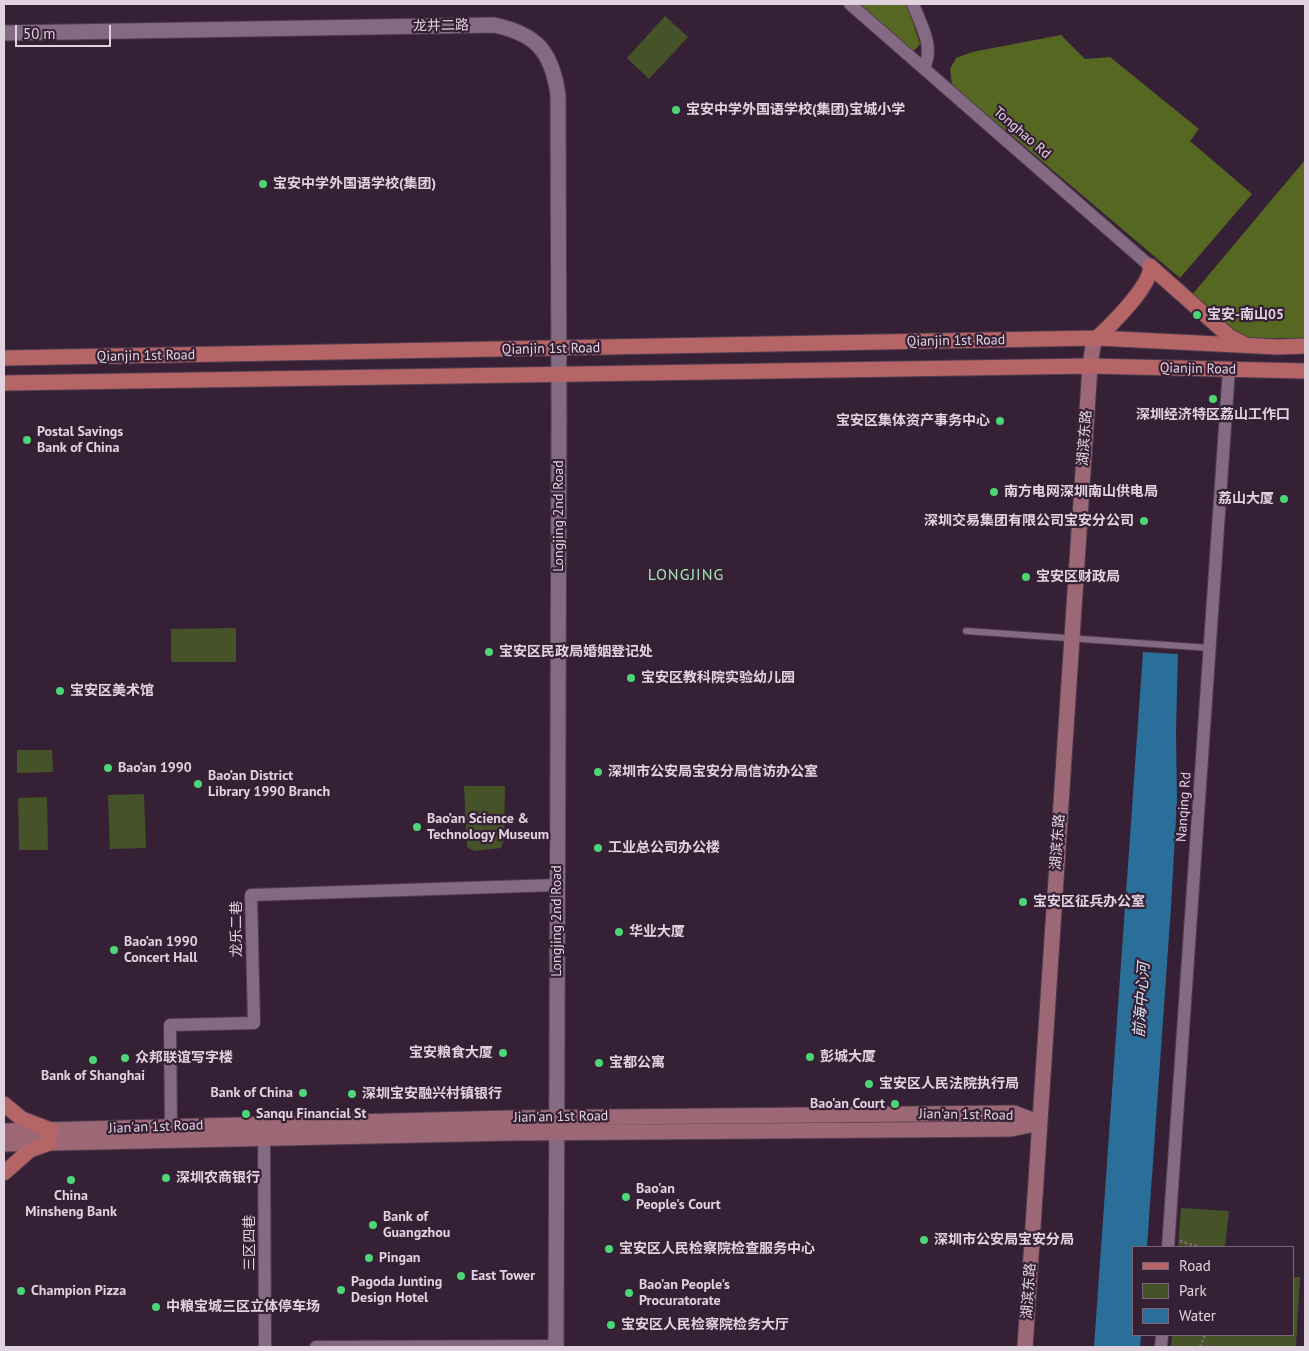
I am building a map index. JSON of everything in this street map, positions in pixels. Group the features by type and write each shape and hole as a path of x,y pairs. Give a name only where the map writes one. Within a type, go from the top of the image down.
{"main road":[{"path":"1098,338 1114,322 1150,276 1150,266"},
{"path":"1150,266 1230,337 1246,345"},
{"name":"Qianjin 1st Road","path":"4,358 1098,338"},
{"name":"Qianjin Road","path":"1098,338 1305,346"},
{"name":"湖滨东路","path":"1025,1347 1090,366 1093,346 1098,338"},
{"name":"Qianjin 1st Road","path":"4,383 1090,366"},
{"name":"Qianjin Road","path":"1090,366 1305,371"},
{"path":"4,1104 22,1119 51,1137 30,1150 4,1173"},
{"name":"Jian'an 1st Road","path":"4,1144 51,1137 171,1127 555,1125 1011,1129 1040,1123"},
{"name":"Jian'an 1st Road","path":"4,1131 51,1137 264,1138 555,1125"}],"street":[{"name":"Tonghao Rd","path":"850,4 1150,266"},
{"path":"914,4 928,45 928,59 924,67"},
{"name":"龙井二路","path":"4,33 494,26 512,29 530,39 544,51 554,70 558,95 558,374"},
{"name":"Nanqing Rd","path":"1168,1242 1229,369"},
{"name":"Longjing 2nd Road","path":"556,1346 558,374"},
{"name":"龙乐二巷","path":"171,1127 170,1025 254,1023 251,895 557,885"},
{"name":"三区四巷","path":"264,1138 265,1347"},
{"path":"316,1347 556,1346"}],"lane":[{"path":"966,631 1210,648"}],"path":[{"path":"1168,1242 1194,1246"}],"green space":[{"path":"857,4 907,4 920,44 913,52"},
{"path":"665,16 688,37 649,79 627,58"},
{"path":"1061,35 1085,59 1110,57 1199,129 1190,141 1252,194 1180,278 952,85 950,69 956,58 972,52"},
{"path":"1305,160 1305,338 1247,338 1237,335 1191,296"},
{"path":"236,628 236,662 171,662 171,629"},
{"path":"17,750 52,750 53,772 17,773"},
{"path":"464,786 505,786 504,839 501,848 475,851 467,847"},
{"path":"144,794 146,848 110,849 108,795"},
{"path":"47,797 48,850 19,850 18,798"},
{"path":"1181,1208 1229,1211 1225,1246 1178,1246"},
{"path":"1294,1277 1300,1277 1296,1347 1171,1347 1172,1336 1294,1336"}],"water":[{"name":"前海中心河","path":"1143,652 1178,654 1177,800 1147,1246 1132,1246 1132,1336 1141,1336 1140,1347 1094,1347"}],"place":[{"name":"宝安中学外国语学校(集团)宝城小学","path":"676,110"},
{"name":"宝安中学外国语学校(集团)","path":"263,184"},
{"name":"宝安-南山05","path":"1197,315"},
{"name":"深圳经济特区荔山工作口","path":"1213,399"},
{"name":"宝安区集体资产事务中心","path":"1000,421"},
{"name":"Postal Savings Bank of China","path":"27,440"},
{"name":"南方电网深圳南山供电局","path":"994,492"},
{"name":"荔山大厦","path":"1284,499"},
{"name":"深圳交易集团有限公司宝安分公司","path":"1144,521"},
{"name":"宝安区财政局","path":"1026,577"},
{"name":"宝安区民政局婚姻登记处","path":"489,652"},
{"name":"宝安区教科院实验幼儿园","path":"631,678"},
{"name":"宝安区美术馆","path":"60,691"},
{"name":"Bao’an 1990","path":"108,768"},
{"name":"深圳市公安局宝安分局信访办公室","path":"598,772"},
{"name":"Bao’an District Library 1990 Branch","path":"198,784"},
{"name":"Bao’an Science & Technology Museum","path":"417,827"},
{"name":"工业总公司办公楼","path":"598,848"},
{"name":"宝安区征兵办公室","path":"1023,902"},
{"name":"华业大厦","path":"619,932"},
{"name":"Bao’an 1990 Concert Hall","path":"114,950"},
{"name":"宝安粮食大厦","path":"503,1053"},
{"name":"彭城大厦","path":"810,1057"},
{"name":"众邦联谊写字楼","path":"125,1058"},
{"name":"Bank of Shanghai","path":"93,1060"},
{"name":"宝都公寓","path":"599,1063"},
{"name":"宝安区人民法院执行局","path":"869,1084"},
{"name":"Bank of China","path":"303,1093"},
{"name":"深圳宝安融兴村镇银行","path":"352,1094"},
{"name":"Bao'an Court","path":"895,1104"},
{"name":"Sanqu Financial St","path":"246,1114"},
{"name":"深圳农商银行","path":"166,1178"},
{"name":"China Minsheng Bank","path":"71,1180"},
{"name":"Bao'an People's Court","path":"626,1197"},
{"name":"Bank of Guangzhou","path":"373,1225"},
{"name":"深圳市公安局宝安分局","path":"924,1240"},
{"name":"宝安区人民检察院检查服务中心","path":"609,1249"},
{"name":"Pingan","path":"369,1258"},
{"name":"East Tower","path":"461,1276"},
{"name":"Pagoda Junting Design Hotel","path":"341,1290"},
{"name":"Champion Pizza","path":"21,1291"},
{"name":"Bao'an People's Procuratorate","path":"629,1293"},
{"name":"中粮宝城三区立体停车场","path":"156,1307"},
{"name":"宝安区人民检察院检务大厅","path":"611,1325"}],"district":[{"name":"LONGJING","path":"686,575"}]}
